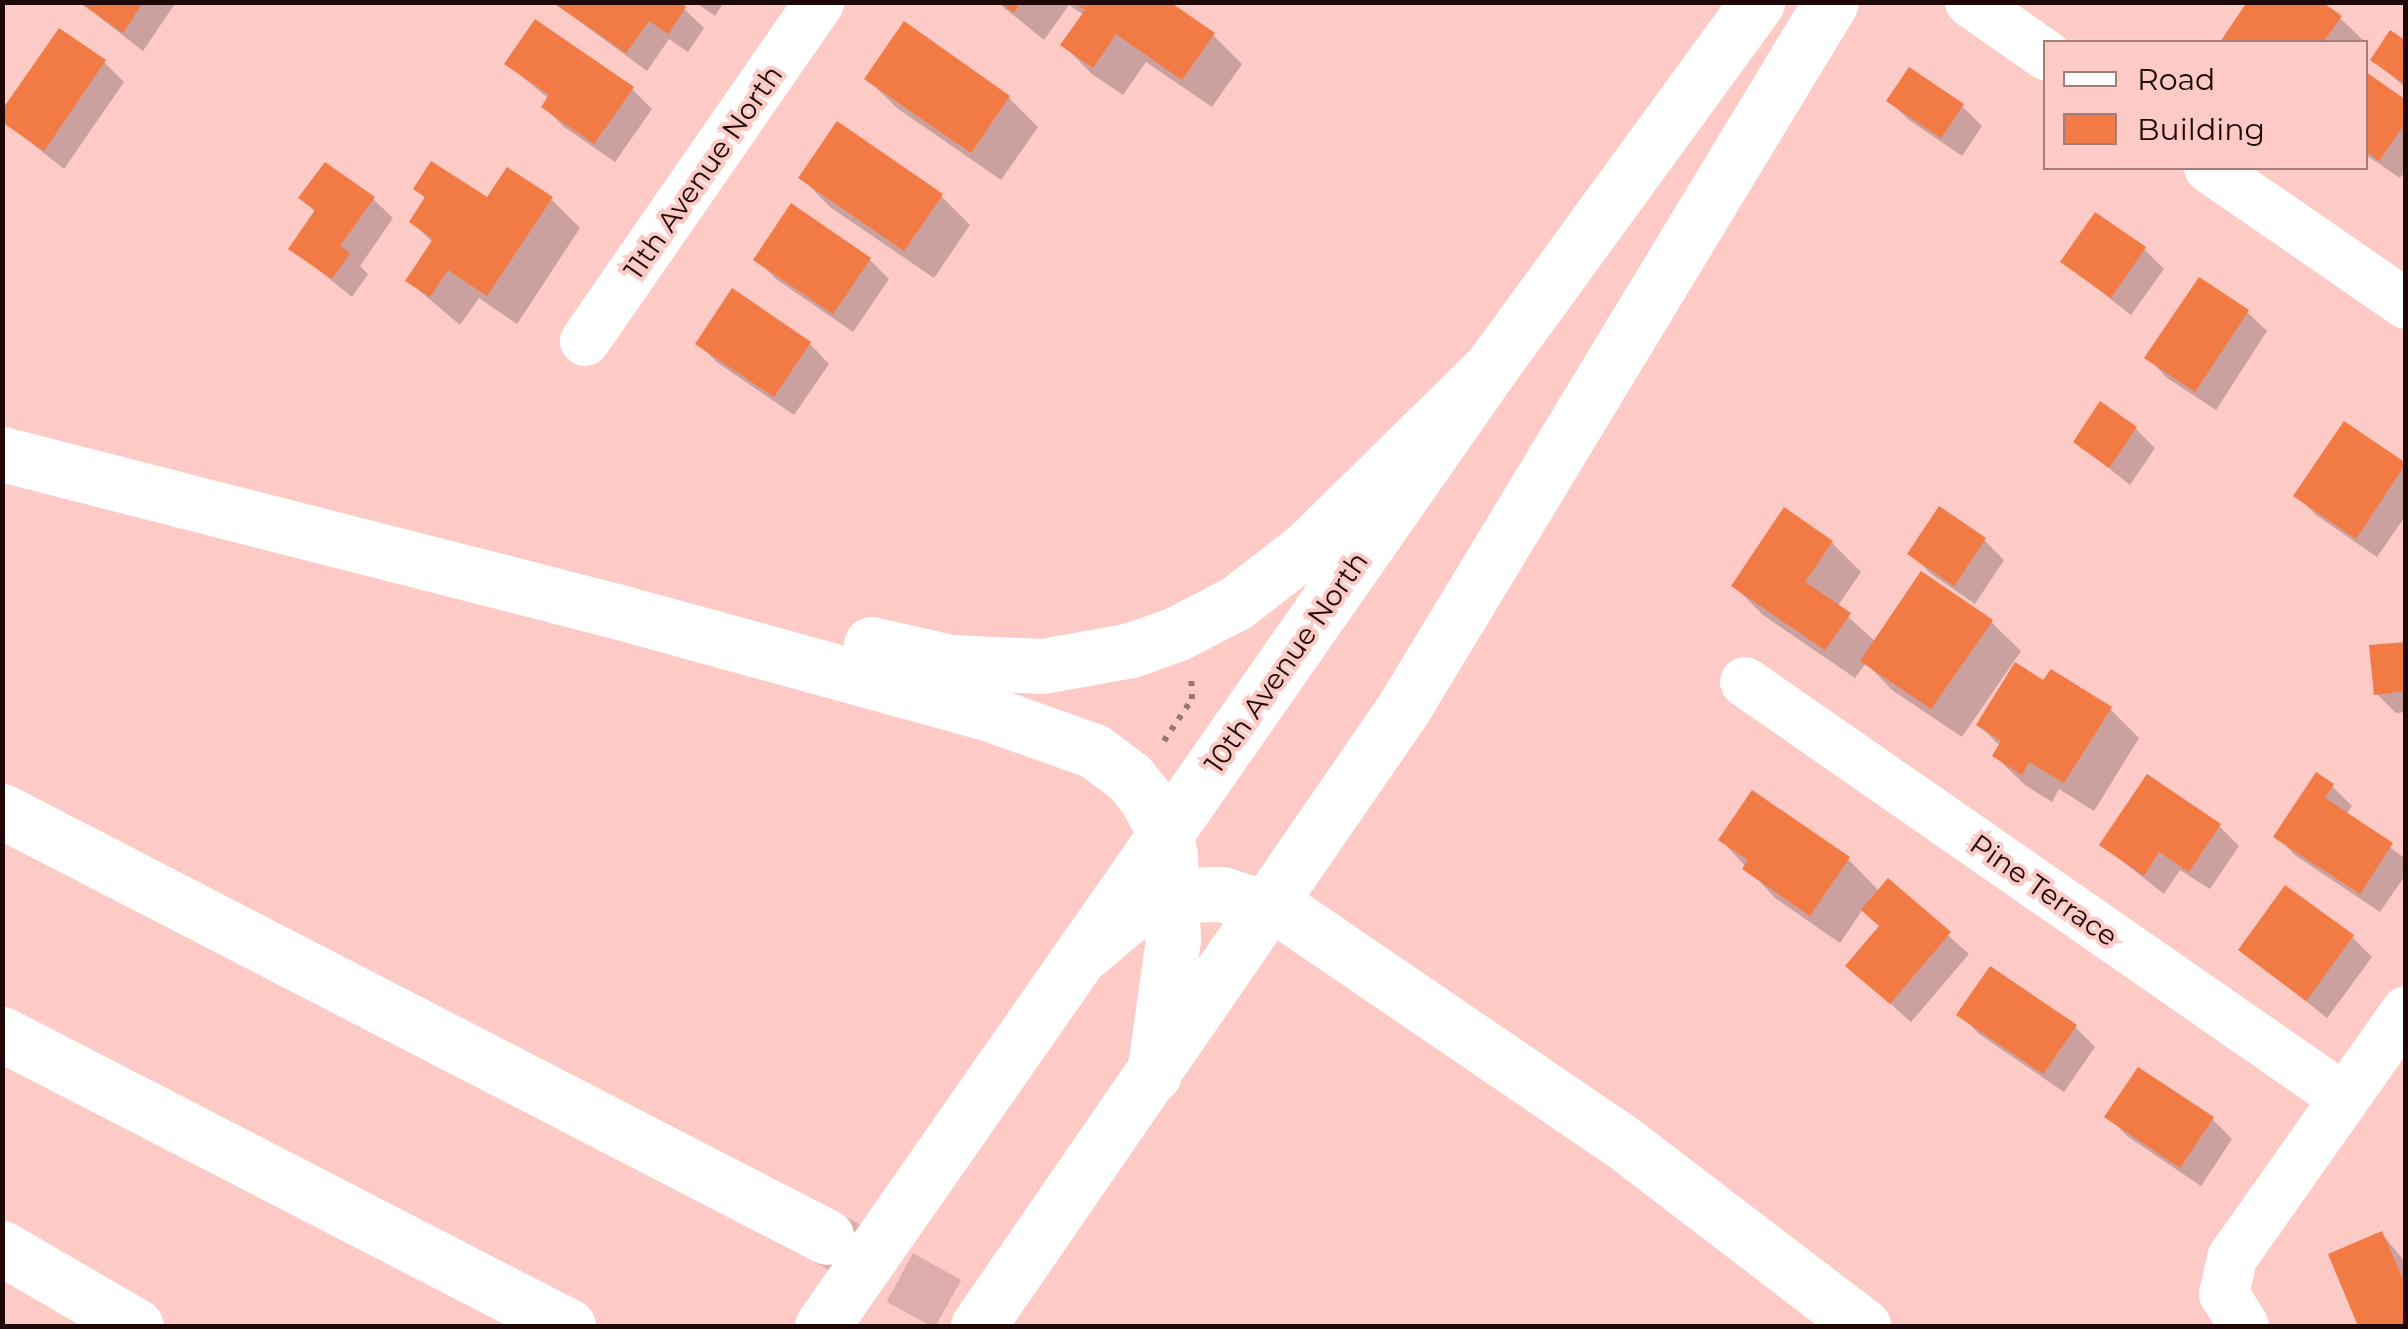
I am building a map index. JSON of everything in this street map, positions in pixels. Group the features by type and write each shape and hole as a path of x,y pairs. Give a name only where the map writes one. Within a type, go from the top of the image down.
{"main road":[{"name":"10th Avenue North","path":"822,1326 1492,366 1757,2"},
{"path":"978,1326 1154,1074 1454,629 1831,2"},
{"path":"616,611 804,628 926,658 980,665 1075,662 1131,650 1217,614 1282,569 1492,366"},
{"path":"2,454 616,611 975,710 1094,751 1129,777 1166,835 1174,939 1154,1074"},
{"path":"2,811 827,1237"},
{"path":"1086,952 1126,918 1173,895 1206,892 1268,906 1307,926 1629,1148 1863,1326"},
{"path":"2,1034 568,1326"},
{"path":"2,1248 136,1326"}],"street":[{"name":"11th Avenue North","path":"586,341 820,2"},
{"path":"1970,2 2043,53"},
{"path":"2211,170 2406,304"},
{"name":"Pine Terrace","path":"1745,682 2344,1098"},
{"path":"2244,1326 2224,1294 2232,1258 2406,1010"}],"path":[{"path":"1164,741 1192,699 1194,688 1186,662"}],"building":[{"path":"79,2 143,2 123,33"},
{"path":"552,2 680,2 686,7 668,34 649,21 626,53"},
{"path":"999,2 1021,2 1014,13"},
{"path":"1074,2 1170,2 1215,33 1182,80 1116,34 1093,68 1060,45 1085,10"},
{"path":"2247,2 2322,2 2342,16 2324,40 2221,40"},
{"path":"535,19 634,87 594,144 541,107 549,95 504,64"},
{"path":"904,21 1010,96 971,153 864,79"},
{"path":"59,28 106,60 44,151 2,122 2,110"},
{"path":"2390,30 2406,41 2406,85 2370,60"},
{"path":"1909,67 1964,104 1941,138 1886,101"},
{"path":"2368,73 2406,100 2406,122 2379,161 2368,153"},
{"path":"837,121 943,194 904,251 798,178"},
{"path":"431,161 487,197 507,167 553,197 487,296 448,270 430,297 405,281 433,239 409,222 425,197 413,189"},
{"path":"325,162 375,197 340,246 350,253 332,279 288,249 315,210 298,198"},
{"path":"791,203 871,258 833,314 753,260"},
{"path":"2095,212 2146,247 2111,298 2060,262"},
{"path":"2199,277 2249,310 2195,392 2144,358"},
{"path":"732,288 811,342 774,397 695,344"},
{"path":"2100,401 2137,427 2109,468 2073,442"},
{"path":"2344,421 2406,463 2356,539 2293,496"},
{"path":"1939,506 1986,538 1954,586 1907,554"},
{"path":"1784,507 1833,541 1805,582 1851,613 1825,650 1731,586"},
{"path":"1921,571 1993,620 1931,709 1860,661"},
{"path":"2406,642 2406,691 2374,695 2369,645"},
{"path":"2015,662 2043,680 2051,669 2112,707 2064,783 2029,762 2022,775 1992,756 2001,741 1976,725"},
{"path":"2316,772 2334,784 2325,798 2393,843 2360,894 2273,837"},
{"path":"2147,774 2221,824 2189,872 2159,852 2144,876 2099,845"},
{"path":"1752,790 1850,857 1810,916 1742,869 1748,860 1718,840"},
{"path":"1888,878 1951,932 1890,1004 1845,966 1879,926 1861,910"},
{"path":"2285,885 2354,935 2306,1001 2238,950"},
{"path":"1990,966 2077,1025 2043,1074 1956,1015"},
{"path":"2138,1067 2214,1117 2180,1168 2104,1117"},
{"path":"2382,1231 2406,1286 2406,1326 2358,1326 2328,1254"}],"tunnel":[{"path":"827,1237 989,1326"}]}
